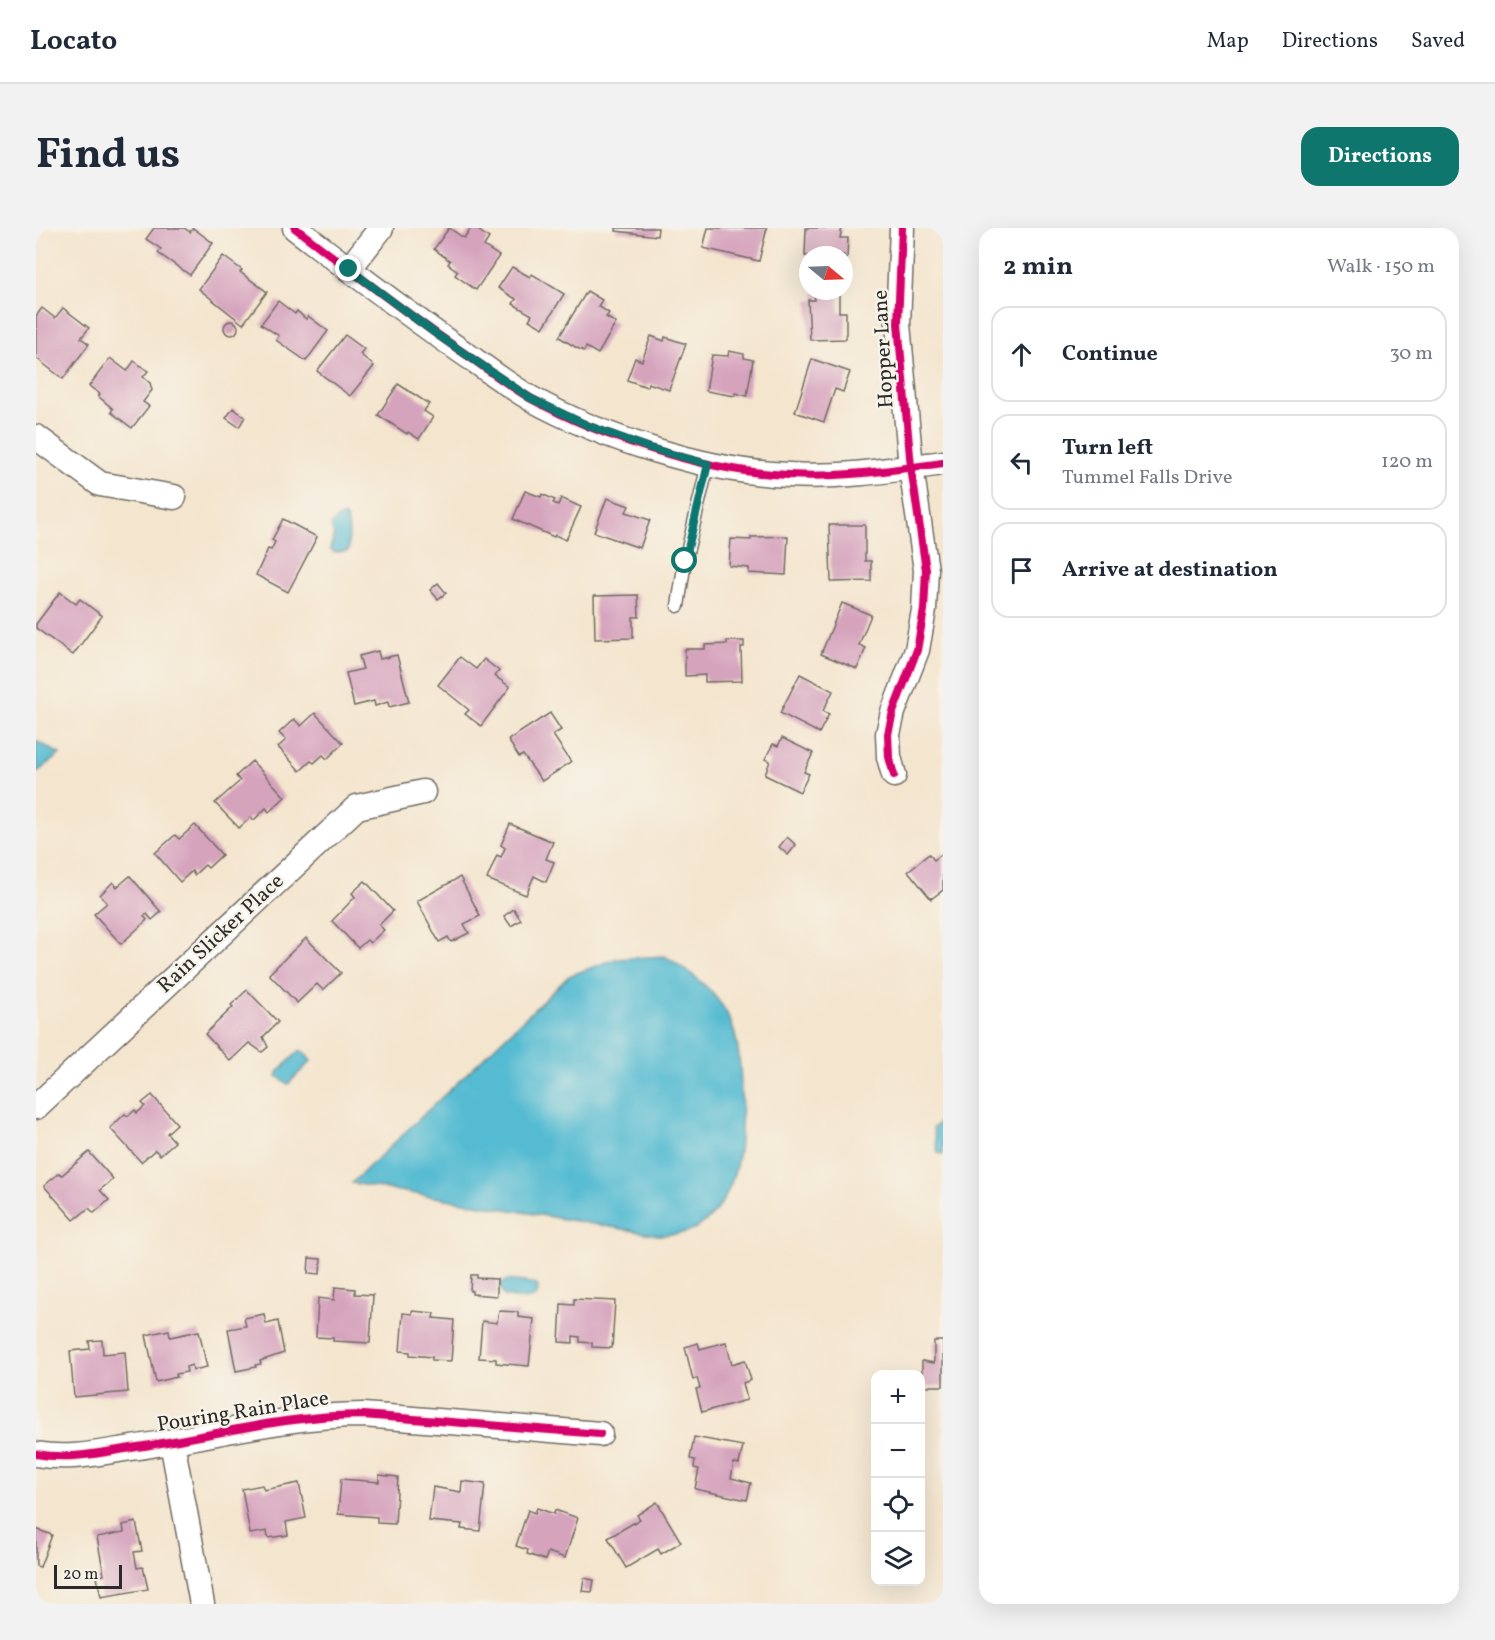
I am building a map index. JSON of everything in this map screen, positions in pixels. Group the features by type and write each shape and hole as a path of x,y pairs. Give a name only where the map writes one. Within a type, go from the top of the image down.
{"street":[{"path":"295,228 436,334 530,398 589,426 650,448 708,464 736,470 789,476 843,475 943,463"},
{"path":"349,269 381,228"},
{"name":"Hopper Lane","path":"894,775 889,757 888,734 893,712 916,650 924,610 926,570 911,467 898,324 902,228"},
{"path":"36,437 100,484 174,497"},
{"name":"Rain Slicker Place","path":"36,1107 357,807 423,792"},
{"name":"Pouring Rain Place","path":"36,1454 72,1457 172,1442 284,1420 327,1415 363,1415 600,1434"},
{"path":"172,1442 202,1604"}],"lane":[{"path":"678,606 685,561 708,464"}],"water":[{"path":"344,516 349,527 349,548 348,551 334,552 330,549 334,536 331,525 339,517"},
{"path":"36,741 60,754 36,773"},
{"path":"665,956 697,978 717,998 732,1025 739,1055 741,1122 737,1161 725,1197 715,1213 701,1225 685,1232 658,1235 352,1183 569,976 615,959"},
{"path":"299,1051 304,1052 311,1061 288,1084 277,1076 279,1071"},
{"path":"943,1120 943,1154 938,1153 933,1128"},
{"path":"508,1280 537,1284 538,1291 533,1298 528,1299 504,1296 500,1288 501,1283"}],"building":[{"path":"154,228 184,228 190,232 193,228 213,243 190,275 158,253 161,249 146,239"},
{"path":"449,228 464,238 471,228 475,228 489,238 484,246 499,256 476,290 455,275 458,271 448,264 450,261 434,249"},
{"path":"616,228 658,228 657,236 616,231"},
{"path":"708,228 767,228 759,261 703,248"},
{"path":"806,228 842,228 840,238 848,238 848,246 805,246"},
{"path":"223,256 267,292 243,324 199,289"},
{"path":"512,267 530,277 532,274 564,294 543,328 529,320 532,315 513,304 516,299 498,288"},
{"path":"587,291 602,300 598,306 609,313 606,317 616,323 598,354 586,347 584,351 577,348 559,337"},
{"path":"808,300 839,300 839,312 846,312 846,339 810,340"},
{"path":"278,301 295,314 297,311 306,319 308,316 328,331 306,361 276,340 279,336 261,324"},
{"path":"42,308 55,318 63,308 89,328 81,338 89,344 63,379 36,358 36,316"},
{"path":"231,321 236,323 238,328 236,333 231,335 226,333 224,328 226,323"},
{"path":"345,335 364,349 360,354 374,366 350,396 317,371"},
{"path":"651,336 664,341 665,337 686,344 669,390 648,383 647,387 627,380 635,358 642,361"},
{"path":"729,351 744,354 744,358 753,360 747,396 706,391 712,355 728,356"},
{"path":"110,358 127,371 134,361 148,371 143,377 150,383 152,390 143,402 149,406 132,428 111,412 113,409 98,396 100,394 89,386"},
{"path":"812,359 850,372 843,392 835,389 824,422 795,412"},
{"path":"398,384 429,404 424,411 433,417 419,439 378,415"},
{"path":"233,408 245,417 239,427 226,418"},
{"path":"525,491 541,497 542,494 555,500 553,503 558,505 561,498 581,507 566,540 513,519"},
{"path":"607,498 629,506 626,512 650,520 640,548 594,532"},
{"path":"283,519 317,537 288,592 256,575 268,549 271,550 275,542 272,540"},
{"path":"829,525 865,525 865,561 871,561 871,581 831,582"},
{"path":"788,536 786,575 749,573 749,568 729,566 731,539 751,540 751,537"},
{"path":"438,583 446,593 438,599 430,590"},
{"path":"60,592 76,604 80,599 102,616 73,655 36,628 36,624"},
{"path":"638,595 639,617 633,617 633,638 595,639 594,596"},
{"path":"842,603 871,615 859,645 866,648 857,669 821,654"},
{"path":"727,641 744,641 744,647 741,647 742,681 705,682 705,675 685,676 685,649 705,649 705,645 727,644"},
{"path":"378,651 380,659 397,655 409,702 389,707 388,702 375,706 374,701 354,706 346,673 363,669 359,656"},
{"path":"460,657 476,669 484,659 499,671 495,676 510,687 481,726 465,714 469,710 438,685"},
{"path":"800,674 833,691 823,711 829,714 819,733 780,713"},
{"path":"315,713 343,743 327,759 323,755 314,763 311,761 300,771 278,747 286,740 279,733 294,719 301,726"},
{"path":"550,713 561,730 553,735 571,762 542,781 523,755 519,757 508,740"},
{"path":"782,738 813,753 804,772 809,774 800,792 765,775 770,761 765,759 773,744 778,746"},
{"path":"252,761 285,797 269,812 266,808 254,820 251,817 239,828 215,803 240,781 236,776"},
{"path":"510,824 553,842 546,859 554,862 546,882 534,876 526,895 487,879 497,855 501,857 505,848 501,845"},
{"path":"195,825 222,855 208,868 205,865 194,875 192,871 180,882 155,853 175,835 179,839"},
{"path":"787,837 796,845 788,855 779,847"},
{"path":"943,853 943,890 931,899 908,871 929,854 934,860"},
{"path":"130,876 161,912 152,920 147,914 144,916 147,920 121,944 94,914 107,903 100,895 113,882 117,887"},
{"path":"460,877 480,916 464,924 469,933 451,942 448,937 439,942 417,901"},
{"path":"365,881 393,911 379,925 384,930 370,943 367,940 358,948 332,921 355,897 352,893"},
{"path":"514,909 521,920 511,926 504,916"},
{"path":"306,938 341,973 323,990 317,984 297,1003 269,974"},
{"path":"247,990 278,1022 263,1037 268,1047 262,1052 249,1043 230,1061 205,1034"},
{"path":"152,1095 177,1124 167,1133 175,1142 160,1155 155,1150 141,1162 110,1128 125,1114 128,1116 135,1110 137,1113 145,1106 142,1103"},
{"path":"89,1152 113,1179 100,1190 109,1200 94,1213 89,1208 74,1220 44,1186 59,1173 62,1175"},
{"path":"309,1258 321,1259 320,1274 308,1273"},
{"path":"471,1275 477,1275 477,1278 497,1279 497,1296 472,1294 470,1291"},
{"path":"335,1287 355,1289 355,1294 373,1295 370,1343 333,1341 333,1338 316,1337 318,1298 334,1300"},
{"path":"574,1299 615,1301 612,1348 592,1347 592,1343 580,1342 580,1337 573,1336 573,1343 559,1342 561,1304 574,1305"},
{"path":"412,1311 434,1313 433,1318 454,1320 451,1361 432,1360 432,1357 410,1355 410,1352 400,1351 403,1313 412,1314"},
{"path":"499,1311 518,1312 518,1317 534,1319 529,1366 496,1363 496,1359 479,1358 482,1321 497,1323"},
{"path":"264,1314 266,1324 278,1321 284,1353 260,1361 261,1364 255,1365 256,1367 236,1371 228,1329 246,1326 244,1318"},
{"path":"169,1330 170,1337 199,1331 207,1367 193,1370 192,1365 186,1367 187,1372 176,1374 177,1377 156,1382 146,1335"},
{"path":"102,1340 103,1354 125,1352 128,1392 74,1397 70,1351 90,1349 89,1341"},
{"path":"934,1341 943,1341 943,1386 925,1386 925,1370 922,1370 922,1361 934,1363"},
{"path":"726,1342 732,1364 745,1360 751,1380 743,1383 747,1400 702,1412 696,1389 700,1388 697,1378 693,1380 685,1347 698,1343 700,1349"},
{"path":"694,1437 743,1446 739,1464 734,1463 731,1478 751,1483 747,1500 695,1489 699,1469 694,1468 695,1460 690,1459"},
{"path":"379,1475 398,1477 395,1524 377,1523 377,1517 338,1514 341,1479 379,1482"},
{"path":"462,1481 485,1484 480,1531 461,1529 462,1524 429,1521 433,1487 461,1492"},
{"path":"299,1483 306,1518 286,1522 288,1535 268,1538 267,1531 250,1534 242,1489 262,1485 264,1490"},
{"path":"657,1502 681,1542 661,1554 658,1549 626,1568 608,1538 640,1519 637,1515"},
{"path":"537,1508 554,1514 555,1510 578,1518 565,1558 548,1552 545,1560 527,1554 528,1550 516,1546 528,1510 535,1513"},
{"path":"136,1522 142,1551 134,1552 137,1568 143,1567 148,1589 101,1597 97,1577 104,1575 97,1537 124,1532 123,1525"},
{"path":"36,1529 52,1535 40,1567 36,1566"},
{"path":"584,1578 594,1580 592,1592 582,1591"}],"cycle path":[{"path":"295,228 406,312 516,389 558,413 622,439 690,460 724,467 789,475 886,471 943,463"},
{"path":"894,775 889,757 888,734 893,712 917,650 924,610 926,570 911,467 898,324 902,228"},
{"path":"36,1454 48,1456 95,1454 275,1423 334,1416 363,1415 600,1434"}],"route":[{"path":"349,269 436,334 530,398 589,426 650,448 708,464 685,561"}]}
